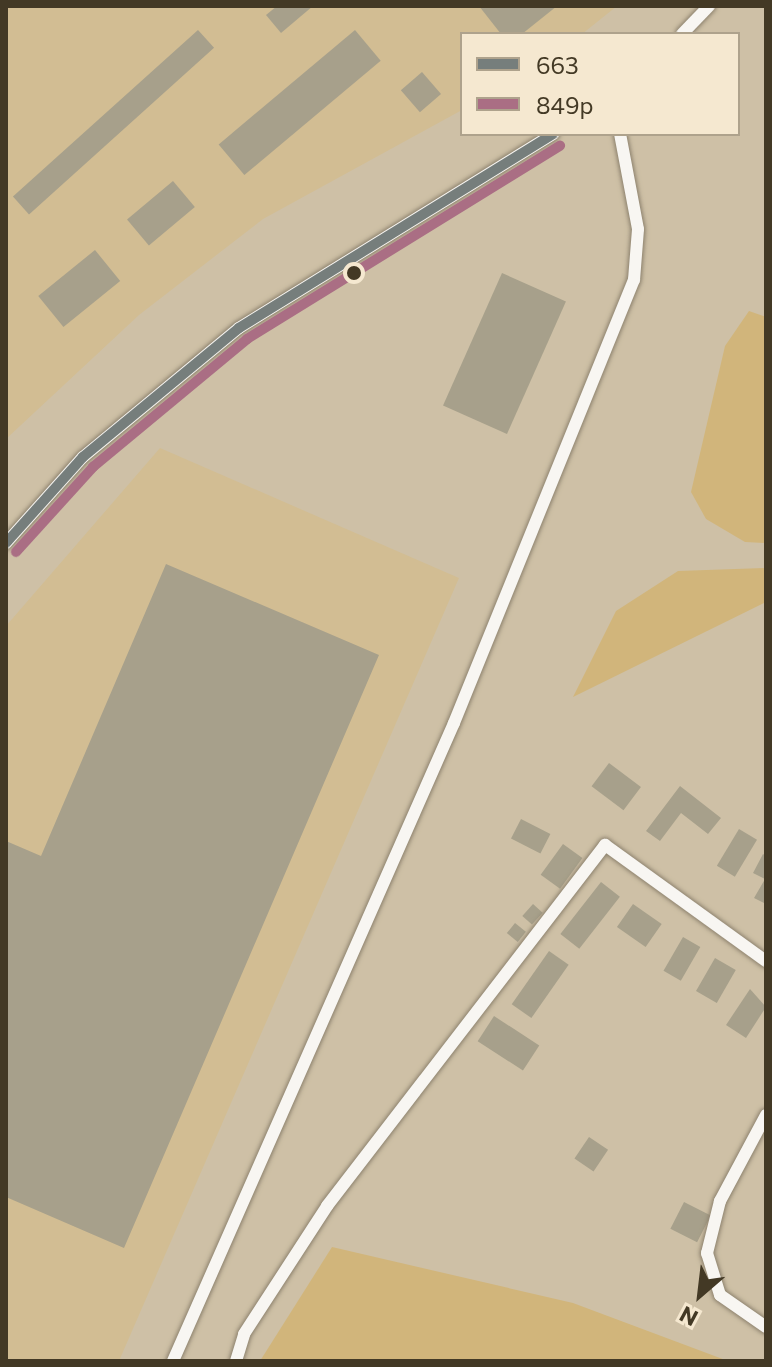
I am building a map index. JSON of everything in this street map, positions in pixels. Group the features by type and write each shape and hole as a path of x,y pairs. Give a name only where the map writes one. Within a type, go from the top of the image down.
{"street":[{"path":"684,32 709,6"},
{"path":"6,543 83,457 239,328 550,136"},
{"path":"173,1361 454,723 634,280 638,229 620,136"},
{"path":"236,1361 257,1312 327,1206 605,845 766,961"},
{"path":"766,1115 720,1201 707,1253 720,1295 766,1327"}],"shaded area":[{"path":"6,6 617,6 584,32 460,32 460,111 263,219 139,315 6,439"},
{"path":"749,311 766,317 766,543 745,542 706,519 691,492 725,346"},
{"path":"160,448 459,578 119,1361 6,1361 6,626"},
{"path":"766,568 766,602 573,697 616,611 678,571"},
{"path":"332,1247 573,1303 728,1361 260,1361"}],"building":[{"path":"277,6 313,6 281,33 266,15"},
{"path":"479,6 557,6 524,32 499,32"},
{"path":"198,30 214,48 29,214 13,197"},
{"path":"355,30 381,61 244,175 219,144"},
{"path":"422,72 441,94 420,112 401,90"},
{"path":"173,181 195,207 149,246 127,220"},
{"path":"95,250 120,281 63,327 38,296"},
{"path":"502,273 566,301 507,434 443,405"},
{"path":"166,564 379,655 124,1248 6,1197 6,841 41,856"},
{"path":"609,763 641,787 623,810 592,786"},
{"path":"680,786 721,818 708,834 681,813 660,841 646,831"},
{"path":"521,819 550,834 540,854 511,839"},
{"path":"739,829 757,840 735,877 717,866"},
{"path":"563,844 582,858 560,889 541,875"},
{"path":"763,854 766,856 766,904 754,898 765,879 753,873"},
{"path":"601,882 620,897 579,949 560,934"},
{"path":"533,904 543,913 532,925 522,916"},
{"path":"633,904 662,924 646,947 617,927"},
{"path":"515,923 526,932 518,942 507,933"},
{"path":"683,937 700,947 681,981 664,971"},
{"path":"549,951 569,965 531,1018 512,1004"},
{"path":"715,958 736,970 717,1003 696,991"},
{"path":"750,989 766,1007 746,1038 726,1025"},
{"path":"494,1016 539,1045 523,1071 478,1041"},
{"path":"589,1137 608,1150 594,1171 574,1159"},
{"path":"684,1202 711,1216 697,1242 670,1229"}],"transit line":[{"name":"663","path":"6,543 83,457 239,328 550,136"},
{"name":"849р","path":"16,552 93,467 247,339 560,146"}]}
